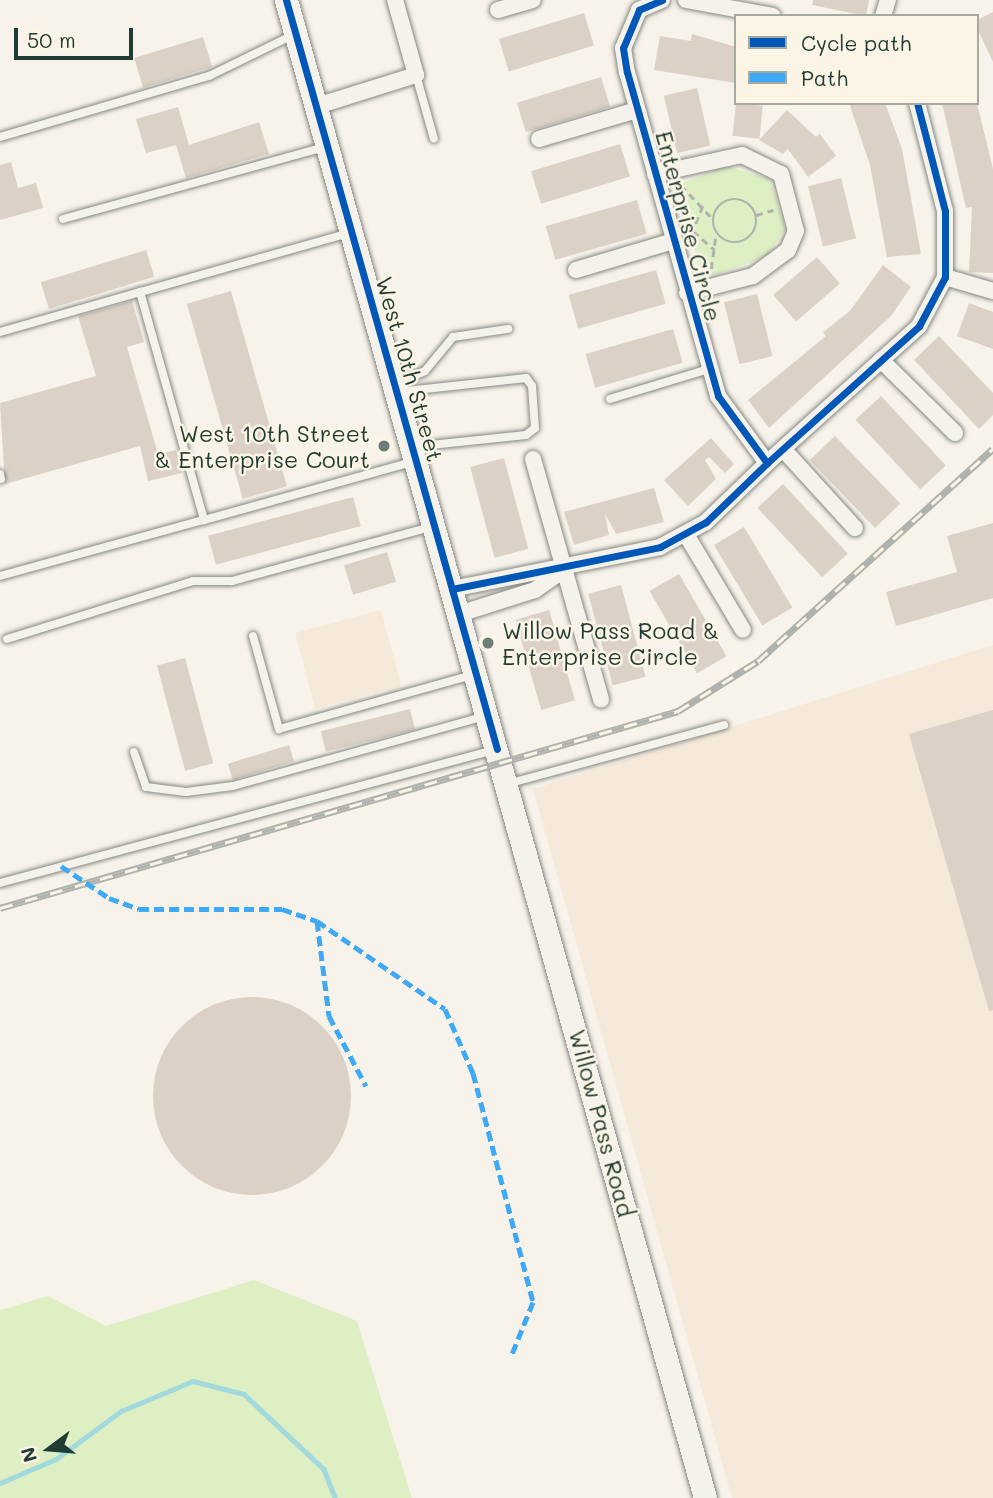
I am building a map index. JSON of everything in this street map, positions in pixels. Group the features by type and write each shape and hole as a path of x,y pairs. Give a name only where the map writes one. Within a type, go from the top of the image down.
{"main road":[{"name":"West 10th Street","path":"286,0 497,749"},
{"name":"Willow Pass Road","path":"497,749 705,1498"}],"street":[{"path":"317,106 416,75 396,0"},
{"path":"498,10 534,0"},
{"name":"Enterprise Circle","path":"662,0 634,5 623,48 637,110 709,369 732,422 767,464"},
{"path":"686,0 748,5 768,14"},
{"path":"452,589 530,569 564,570 687,536 919,326 945,277 945,211 918,105"},
{"path":"539,139 637,110"},
{"path":"655,174 716,157 761,160 781,174 796,231 773,266 687,293"},
{"path":"576,270 673,241"},
{"path":"945,277 993,291"},
{"path":"881,360 955,433"},
{"path":"783,449 855,528"},
{"path":"533,459 601,700"},
{"path":"687,536 743,630"},
{"path":"459,614 535,590 564,570"}],"lane":[{"path":"0,137 209,76 296,34"},
{"path":"416,75 434,139"},
{"path":"63,219 327,146"},
{"path":"0,332 352,232"},
{"path":"141,292 204,520"},
{"path":"395,388 425,371 453,337 508,329"},
{"path":"610,399 709,369"},
{"path":"0,576 204,520 414,454 526,435 535,428 532,386 526,378 395,388"},
{"path":"8,639 193,581 232,581 434,526"},
{"path":"253,636 279,729 476,674"},
{"path":"134,752 146,787 186,792 233,786 488,715"},
{"path":"507,784 724,724"},
{"path":"0,883 497,749"}],"path":[{"path":"676,168 680,184 703,205 713,219 715,250 704,289"},
{"path":"713,219 730,199 749,204 756,215 747,239 734,243 716,233"},
{"path":"703,205 693,231 715,250"}],"shaded area":[{"path":"381,610 401,685 315,708 295,633"},
{"path":"993,645 993,1498 732,1498 533,789"}],"green space":[{"path":"726,166 770,179 786,228 767,256 713,276 699,266 677,185"},
{"path":"254,1280 357,1321 412,1498 0,1498 0,1310 48,1296 106,1326"}],"building":[{"path":"813,0 869,0 866,14 812,5"},
{"path":"993,12 993,62 979,32 979,19"},
{"path":"584,13 594,46 509,72 499,39"},
{"path":"692,34 734,46 734,83 654,70 660,36 691,41"},
{"path":"203,37 212,67 143,88 134,58"},
{"path":"601,77 610,107 526,132 517,103"},
{"path":"697,88 710,145 677,153 664,96"},
{"path":"736,105 763,106 759,139 733,136"},
{"path":"850,105 886,105 902,149 921,254 887,257 870,165"},
{"path":"942,105 977,105 993,169 993,273 969,272 972,207 966,208"},
{"path":"178,107 189,145 259,122 269,154 186,178 176,145 146,153 136,119"},
{"path":"787,110 816,137 820,134 836,156 808,177 788,149 783,154 759,140"},
{"path":"620,144 630,177 541,204 531,171"},
{"path":"11,162 18,188 36,183 43,208 0,220 0,165"},
{"path":"841,178 856,238 823,246 808,186"},
{"path":"637,200 647,234 555,260 546,226"},
{"path":"146,250 154,277 49,309 41,282"},
{"path":"817,257 840,283 796,321 773,295"},
{"path":"883,265 911,287 891,316 769,428 748,400 826,336 823,332 850,311"},
{"path":"656,270 666,304 578,329 569,295"},
{"path":"231,291 287,486 243,499 187,304"},
{"path":"757,294 772,356 739,364 724,302"},
{"path":"132,301 144,342 127,347 158,454 176,450 182,473 148,481 140,446 5,484 0,403 96,376 78,316"},
{"path":"969,303 993,312 993,349 957,336"},
{"path":"673,329 683,363 595,388 586,354"},
{"path":"939,336 993,393 993,415 979,429 914,360"},
{"path":"881,396 946,465 920,489 855,420"},
{"path":"835,436 900,504 875,528 810,460"},
{"path":"711,438 734,464 725,473 709,457 705,460 716,479 688,506 664,480"},
{"path":"504,458 528,549 495,558 470,467"},
{"path":"783,484 848,553 822,577 757,508"},
{"path":"654,488 664,522 616,534 605,514 609,535 574,545 564,512"},
{"path":"353,497 361,526 216,565 208,536"},
{"path":"993,523 993,598 896,626 886,592 957,572 947,536"},
{"path":"744,527 792,608 762,626 714,545"},
{"path":"387,552 396,582 353,595 344,565"},
{"path":"679,574 726,656 697,673 650,591"},
{"path":"621,585 646,677 613,686 588,594"},
{"path":"549,610 575,700 541,710 515,620"},
{"path":"185,658 213,763 185,771 157,666"},
{"path":"410,709 415,729 326,752 321,731"},
{"path":"993,710 993,1010 989,1011 909,734"},
{"path":"289,745 294,761 233,780 228,764"},
{"path":"252,997 290,1004 307,1013 322,1026 335,1041 344,1058 351,1096 344,1134 335,1151 322,1166 307,1179 290,1188 252,1195 214,1188 197,1179 182,1166 169,1151 160,1134 153,1096 160,1058 169,1041 182,1026 197,1013 214,1004"}],"waterway":[{"path":"0,1483 56,1459 121,1411 193,1381 244,1394 324,1469 335,1498"}],"railway":[{"path":"0,908 678,711 758,661 993,449"}],"marked path":[{"path":"61,866 109,898 139,909 282,909 317,921 445,1009 473,1073 533,1302 512,1354"},
{"path":"317,921 329,1016 366,1086"}],"cycle path":[{"path":"286,0 497,749"},
{"path":"662,0 639,10 623,48 627,72 718,396 767,463 919,326 945,277 945,211 918,105"},
{"path":"452,589 660,547 706,522 767,463"}],"place":[{"name":"West 10th Street & Enterprise Court","path":"384,446"},
{"name":"Willow Pass Road & Enterprise Circle","path":"488,643"}]}
